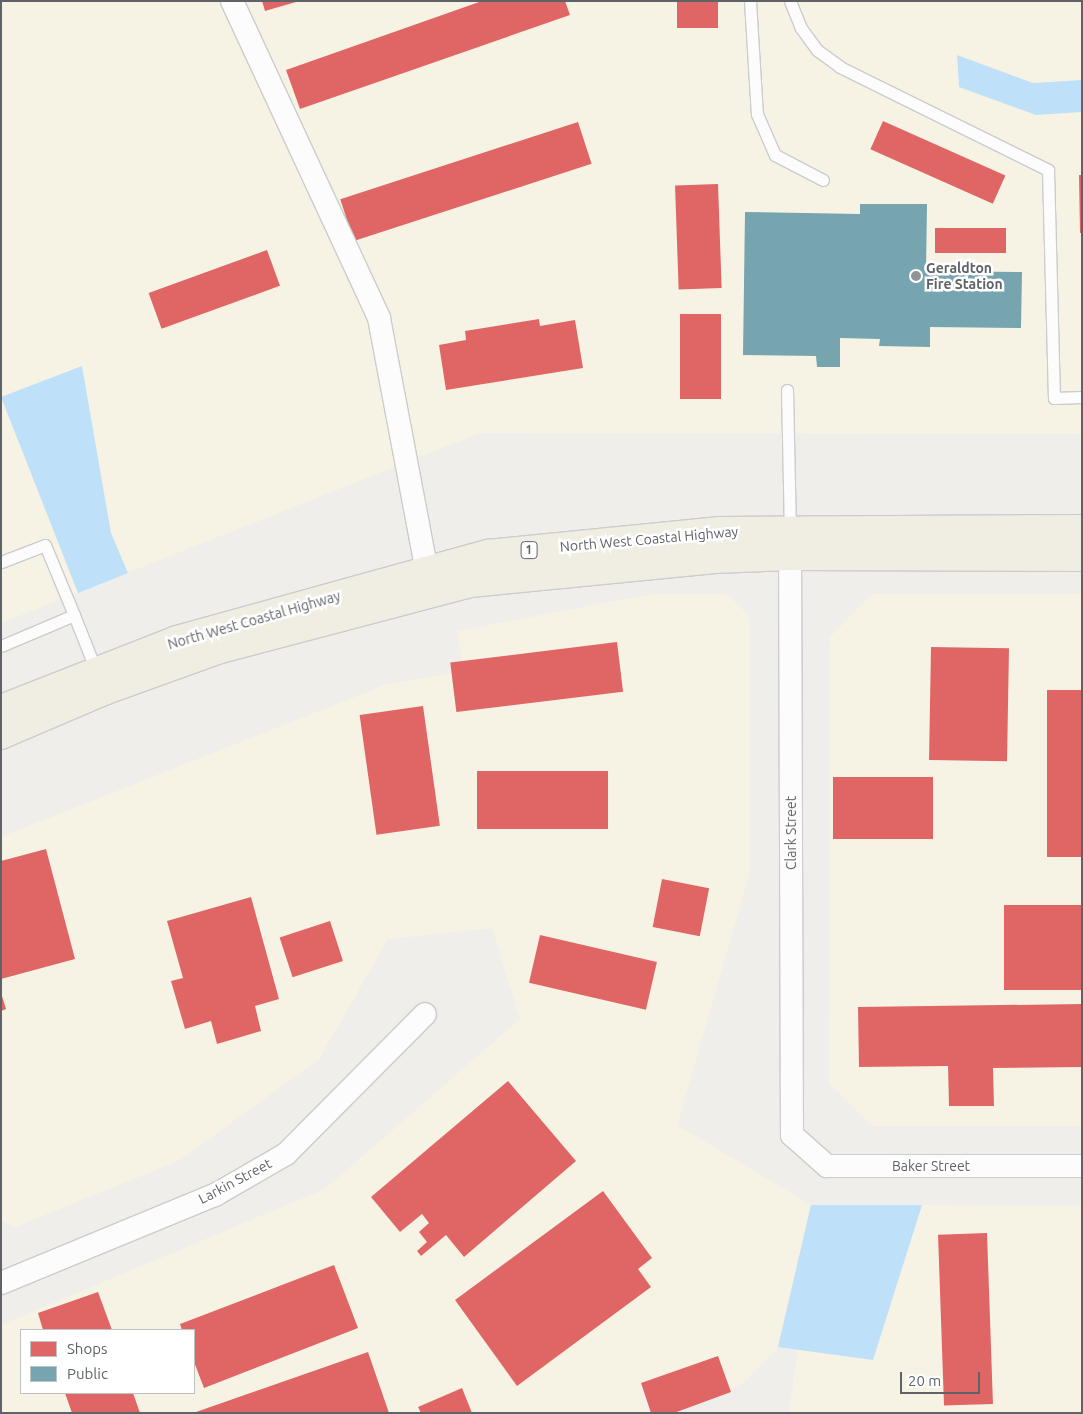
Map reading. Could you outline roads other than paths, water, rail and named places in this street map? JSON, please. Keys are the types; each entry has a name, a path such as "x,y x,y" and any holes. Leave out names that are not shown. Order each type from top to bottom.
{"highway":[{"name":"North West Coastal Highway","path":"1,710 101,681 470,583 715,559 790,544 1082,529"},
{"name":"North West Coastal Highway","path":"1,735 177,640 488,554 718,531 790,544 1082,557"}],"street":[{"path":"232,1 379,318 427,570"},
{"name":"Clark Street","path":"790,544 792,1135"},
{"name":"Larkin Street","path":"1,1284 215,1195 286,1154 425,1014"},
{"name":"Baker Street","path":"792,1135 828,1166 1082,1166"}],"lane":[{"path":"750,1 757,114 776,155 823,180"},
{"path":"790,1 802,28 817,50 840,67 1048,170 1054,398 1082,397"},
{"path":"787,390 790,544"},
{"path":"1,562 45,545 101,681"},
{"path":"1,646 74,615"}],"water":[{"path":"957,55 1033,83 1082,80 1082,112 1036,115 959,87"},
{"path":"82,366 111,533 128,573 78,593 1,397"},
{"path":"811,1205 922,1205 873,1360 778,1347"}],"place":[{"name":"Geraldton Fire Station","path":"916,276"}]}
